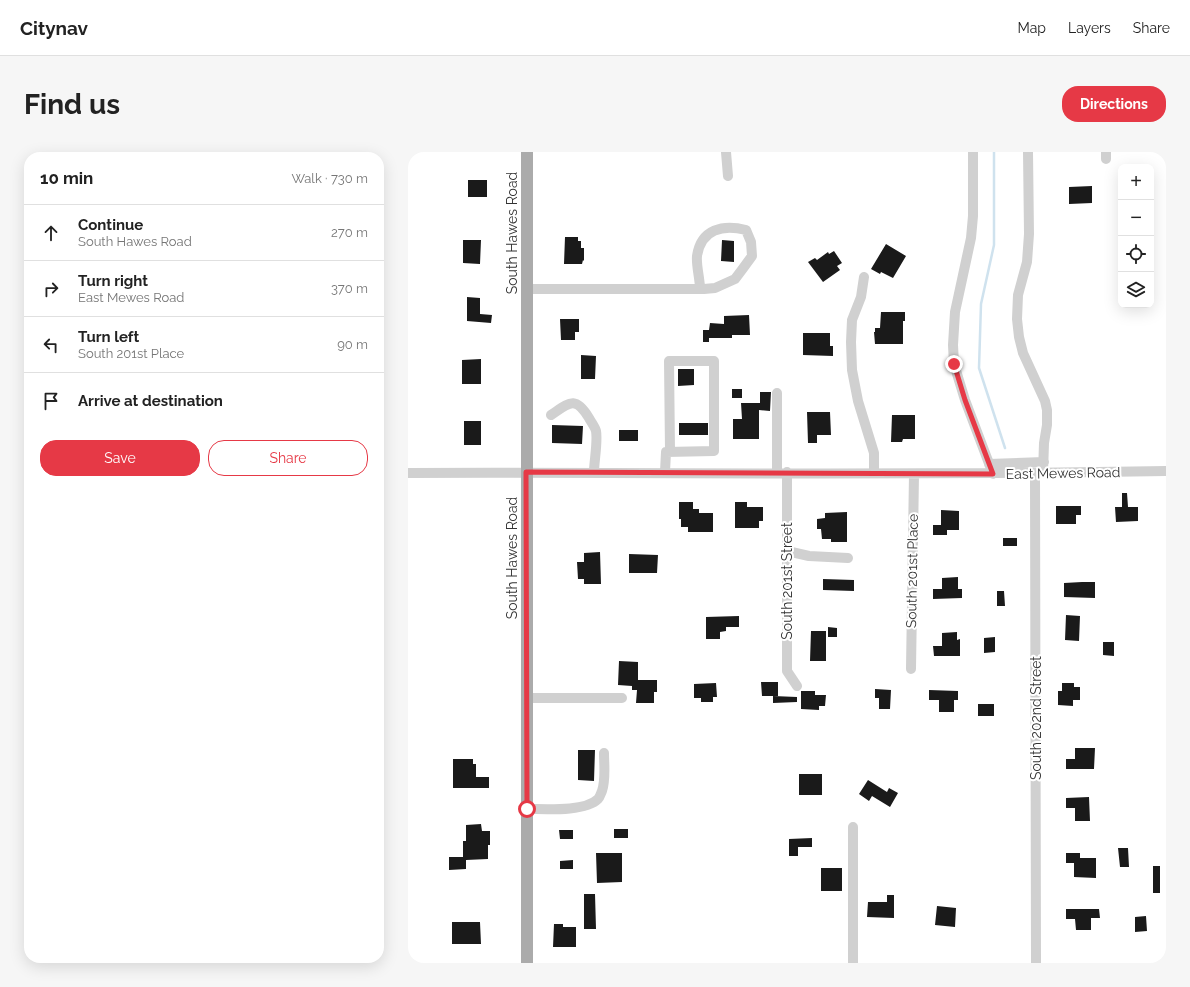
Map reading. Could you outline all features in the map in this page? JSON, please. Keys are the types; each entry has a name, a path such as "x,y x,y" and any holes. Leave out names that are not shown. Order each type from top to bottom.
{"main road":[{"name":"South Hawes Road","path":"527,152 527,963"}],"street":[{"path":"726,152 728,176"},
{"path":"973,152 972,224 970,245 955,312 954,364 965,400 993,474"},
{"name":"South 202nd Street","path":"1028,152 1029,234 1026,262 1018,295 1017,319 1023,353 1045,401 1047,410 1044,462 1039,474 1036,963"},
{"path":"527,289 700,290 715,288 735,280 752,256 751,242 746,230 736,227 719,228 706,235 699,246 696,257 700,279 700,290"},
{"path":"864,277 861,297 852,320 850,342 852,370 858,401 874,453 874,473"},
{"path":"665,472 666,452 714,450 714,361 670,361 670,451"},
{"name":"South 201st Street","path":"777,393 787,550 787,671 797,686"},
{"path":"551,415 568,404 574,403 579,405 585,412 596,430 594,472"},
{"path":"990,464 1044,462"},
{"name":"East Mewes Road","path":"408,473 782,472 1039,474 1166,471"},
{"name":"South 201st Place","path":"911,669 914,474"},
{"path":"787,550 809,556 848,558"},
{"path":"527,698 622,698"},
{"path":"527,809 554,809 581,806 598,799 603,789 604,753"},
{"path":"853,827 853,963"}],"building":[{"path":"468,180 487,180 487,197 468,197"},
{"path":"1092,186 1092,203 1069,204 1069,187"},
{"path":"565,237 578,237 578,241 581,241 581,248 584,248 584,261 583,260 582,264 564,264"},
{"path":"463,240 481,240 480,264 463,263"},
{"path":"722,240 734,241 734,262 721,261"},
{"path":"886,244 906,256 893,278 881,272 880,274 871,269"},
{"path":"834,251 842,263 837,266 840,270 823,282 808,262 815,258 817,260 828,252 829,254"},
{"path":"467,297 480,298 480,314 492,315 491,323 467,321"},
{"path":"881,312 905,312 905,321 903,321 903,344 875,344 874,332 875,328 880,328"},
{"path":"749,315 750,335 732,335 732,338 709,338 709,342 703,342 703,330 709,330 710,323 724,324 724,316"},
{"path":"560,319 579,319 579,332 575,332 575,340 561,340"},
{"path":"803,333 830,333 830,346 833,346 833,356 803,355"},
{"path":"581,355 596,356 595,379 581,379"},
{"path":"481,359 481,384 462,384 462,360"},
{"path":"678,369 694,369 694,385 678,386"},
{"path":"732,389 742,389 742,398 732,398"},
{"path":"760,392 771,392 770,411 759,410 759,439 733,439 733,419 742,419 741,403 760,403"},
{"path":"807,412 830,412 831,435 817,435 817,443 808,443"},
{"path":"892,415 915,415 915,439 903,439 902,442 891,442"},
{"path":"464,421 481,421 481,445 464,445"},
{"path":"679,423 708,423 708,435 679,435"},
{"path":"552,425 583,426 582,444 552,443"},
{"path":"619,430 638,430 638,441 619,441"},
{"path":"1122,493 1127,493 1128,507 1138,507 1138,521 1116,522 1115,507 1122,507"},
{"path":"679,502 693,502 693,509 699,509 699,513 713,513 713,532 688,532 688,527 681,527 681,519 679,519"},
{"path":"735,502 747,502 747,507 763,507 763,521 759,521 759,528 735,528"},
{"path":"1056,506 1081,506 1081,515 1076,515 1076,524 1056,524"},
{"path":"941,510 959,511 959,530 947,530 947,535 933,535 933,525 941,525"},
{"path":"847,512 847,542 831,542 831,539 822,539 821,529 817,529 817,519 825,518 825,513"},
{"path":"1003,538 1017,538 1017,546 1003,546"},
{"path":"600,552 601,584 584,584 584,579 578,579 577,562 584,562 584,553"},
{"path":"629,554 658,555 657,573 629,573"},
{"path":"958,577 958,589 962,589 962,598 933,599 933,589 942,589 942,578"},
{"path":"823,579 854,580 854,591 823,590"},
{"path":"1095,582 1095,598 1064,597 1064,583"},
{"path":"997,591 1004,591 1005,606 997,606"},
{"path":"1066,615 1080,616 1079,641 1065,640"},
{"path":"739,616 739,627 726,627 726,631 720,632 720,639 706,639 706,617"},
{"path":"828,627 837,628 837,637 828,637"},
{"path":"811,631 826,631 826,661 810,661"},
{"path":"957,632 957,640 960,639 960,656 934,656 933,646 942,646 942,633"},
{"path":"995,637 995,652 984,653 984,638"},
{"path":"1103,642 1114,642 1114,656 1103,655"},
{"path":"619,661 638,662 638,680 657,680 657,692 654,692 654,703 636,703 637,690 632,690 632,686 618,685"},
{"path":"761,682 778,682 778,696 762,696"},
{"path":"716,683 717,697 713,697 713,702 701,702 701,698 694,698 694,684"},
{"path":"1062,683 1074,683 1074,687 1080,687 1080,700 1073,700 1073,706 1058,705 1058,691 1062,691"},
{"path":"875,689 891,690 890,709 879,709 879,698 875,698"},
{"path":"929,690 958,691 958,700 954,700 954,712 939,712 939,700 929,700"},
{"path":"801,691 815,691 815,695 826,695 825,706 819,706 819,710 801,709"},
{"path":"773,696 797,697 797,702 773,703"},
{"path":"978,704 994,704 994,716 978,716"},
{"path":"1075,748 1095,748 1094,769 1066,769 1066,759 1075,759"},
{"path":"578,750 595,750 594,781 578,780"},
{"path":"453,759 473,759 473,764 476,764 476,777 489,777 489,788 453,788"},
{"path":"799,774 822,774 822,795 799,795"},
{"path":"868,780 887,792 889,788 898,793 890,807 872,796 869,801 859,794"},
{"path":"1089,797 1090,821 1075,821 1075,808 1066,808 1066,798"},
{"path":"481,824 482,831 490,831 488,859 466,860 466,869 449,870 449,857 463,857 463,841 466,841 466,825"},
{"path":"614,829 628,829 628,838 614,838"},
{"path":"559,830 573,830 573,839 560,839"},
{"path":"812,838 812,847 798,847 798,856 789,856 789,839"},
{"path":"1118,848 1128,848 1129,867 1120,867"},
{"path":"596,853 622,853 622,882 597,883"},
{"path":"1066,853 1080,853 1080,858 1096,858 1096,878 1074,877 1074,863 1066,863"},
{"path":"573,860 573,869 560,869 560,861"},
{"path":"1153,866 1160,866 1160,893 1153,893"},
{"path":"821,868 842,868 842,891 821,891"},
{"path":"584,894 595,894 596,929 584,929"},
{"path":"887,895 894,895 894,918 867,917 868,902 887,902"},
{"path":"937,906 956,908 955,927 935,925"},
{"path":"1066,909 1099,909 1100,918 1091,918 1091,930 1076,930 1075,919 1066,919"},
{"path":"1146,916 1147,931 1135,932 1135,917"},
{"path":"452,922 480,922 481,944 452,944"},
{"path":"554,924 563,924 563,927 576,927 576,947 553,947"}],"waterway":[{"path":"994,152 994,245 981,304 979,368 1005,448"}],"route":[{"path":"527,809 526,472 993,474 965,400 954,364"}]}
